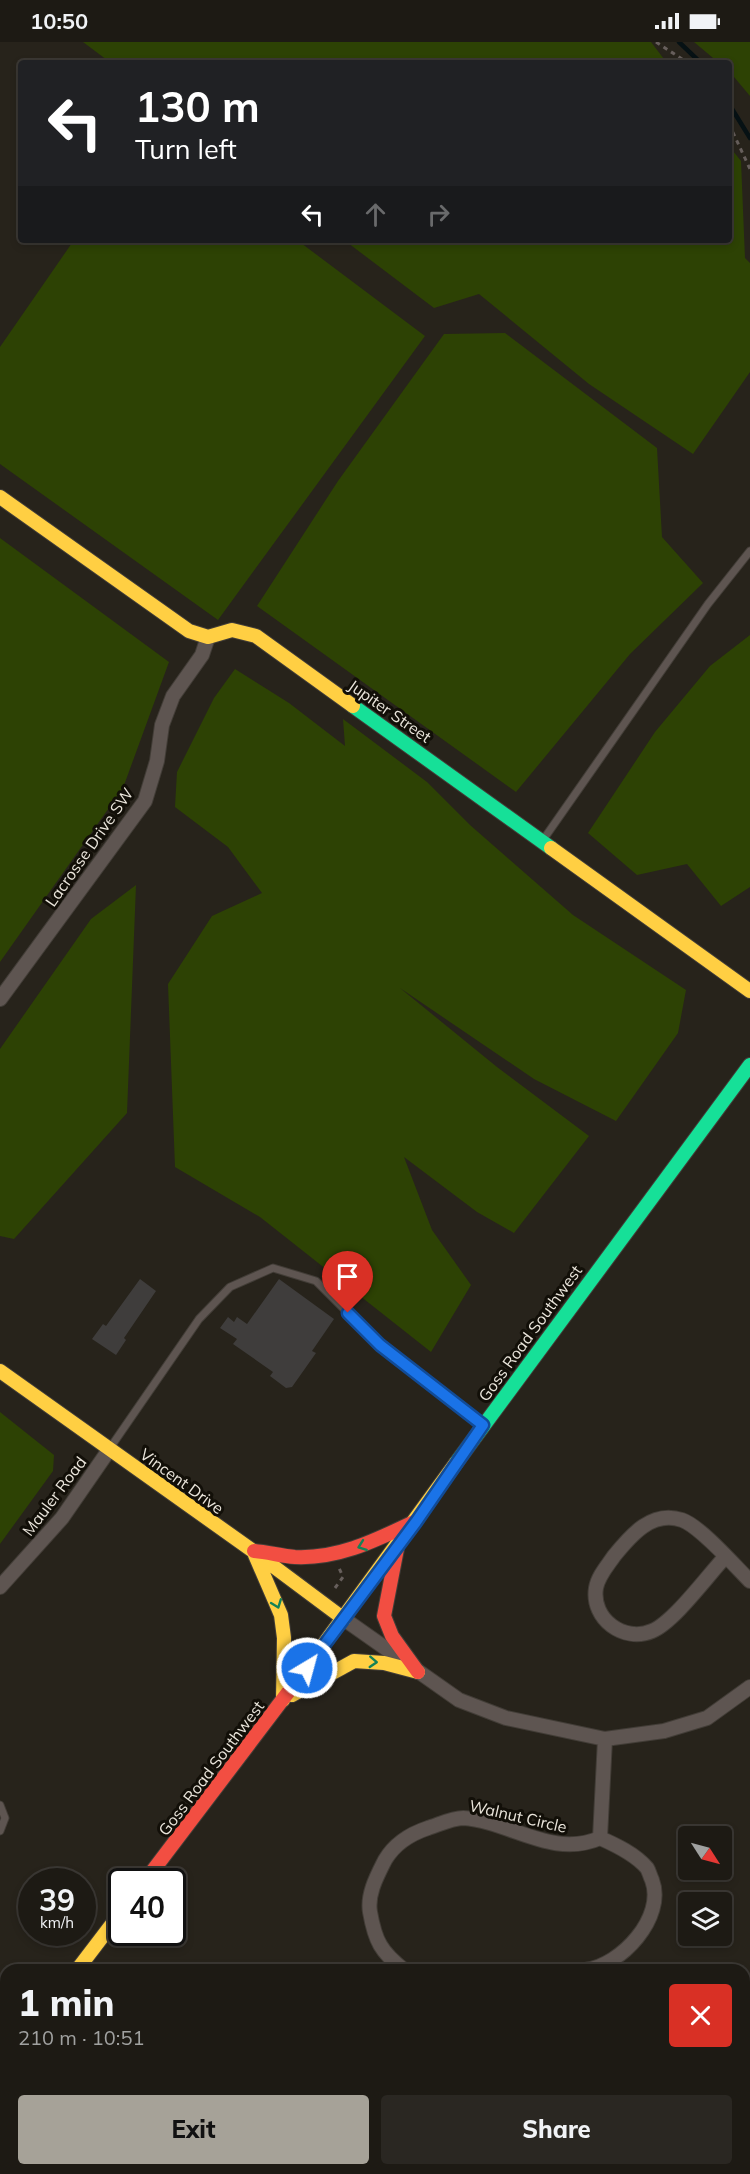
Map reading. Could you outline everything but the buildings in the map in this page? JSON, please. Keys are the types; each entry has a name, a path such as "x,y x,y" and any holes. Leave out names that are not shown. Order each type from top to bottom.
{"street":[{"path":"0,496 189,631 208,637"},
{"name":"Jupiter Street","path":"208,637 225,629 243,630 256,636 543,840 750,991"},
{"name":"Lacrosse Drive SW","path":"0,999 145,801 157,761 162,725 173,696 202,655 208,637"},
{"name":"Goss Road Southwest","path":"155,1868 416,1522 483,1425 750,1065"},
{"name":"Vincent Drive","path":"0,1371 253,1551 344,1619"},
{"name":"Mauler Road","path":"0,1587 62,1518 109,1450"},
{"path":"726,1556 677,1611 654,1631 636,1635 628,1634 620,1632 603,1620 597,1603 596,1587 605,1569 636,1530 658,1518 682,1520 726,1556 750,1581"},
{"path":"253,1551 294,1557 334,1555 366,1546 416,1522"},
{"path":"398,1546 384,1616 392,1636 418,1671"},
{"path":"253,1551 281,1615 284,1638 283,1700"},
{"path":"344,1619 459,1700 481,1709 543,1727 604,1739 664,1731 707,1718 748,1692"},
{"path":"283,1700 354,1661 384,1663 418,1671"},
{"path":"600,1964 619,1956 638,1936 653,1914 655,1888 648,1868 618,1846 600,1838 604,1739"},
{"name":"Walnut Circle","path":"396,1964 385,1955 376,1935 370,1910 373,1883 387,1856 407,1835 460,1818 497,1825 543,1842 585,1845 600,1838"},
{"path":"82,1964 108,1929"}],"lane":[{"path":"543,840 708,604 750,551"},
{"path":"109,1450 199,1319 230,1287 273,1268 316,1281 380,1345 483,1425"},
{"path":"0,1805 5,1818 0,1830"}],"path":[{"path":"656,42 683,60"},
{"path":"732,130 750,169"},
{"path":"335,1588 343,1577 337,1564"}],"green space":[{"path":"83,42 651,42 665,60 107,60"},
{"path":"694,42 750,42 750,96 732,75 732,60 715,60"},
{"path":"732,150 741,161 745,258 750,263 750,372 693,454 589,384 479,294 434,308 348,243 732,243"},
{"path":"72,243 301,243 425,336 218,620 0,464 0,347"},
{"path":"505,333 657,448 662,537 703,583 630,654 516,792 257,606 338,481 444,334"},
{"path":"0,538 169,662 123,788 0,962"},
{"path":"750,635 750,887 721,906 687,864 637,875 588,833 655,732 710,666"},
{"path":"235,669 289,703 345,746 343,719 427,782 470,825 573,915 686,990 678,1033 616,1121 534,1079 400,988 497,1067 589,1136 514,1233 477,1212 404,1157 432,1230 471,1285 431,1352 260,1217 175,1167 168,984 212,916 262,893 228,847 175,807 177,772 214,698"},
{"path":"136,885 127,1113 14,1239 0,1236 0,1049 91,919"},
{"path":"0,1412 54,1455 53,1471 0,1544"}],"waterway":[{"path":"679,42 698,60"},
{"path":"732,109 750,138"}],"traffic: fast":[{"path":"353,706 551,848"},
{"path":"456,1463 750,1065"}],"traffic: slow":[{"path":"0,497 189,631 208,637 232,630 256,636 353,706"},
{"path":"551,848 750,991"},
{"path":"0,1371 253,1551 344,1619"},
{"path":"302,1674 456,1463"},
{"path":"255,1555 281,1615 284,1638 283,1700"},
{"path":"292,1695 354,1661 384,1663 418,1672"},
{"path":"82,1964 108,1929"}],"traffic: jam":[{"path":"254,1551 295,1557 327,1555 357,1547 414,1522"},
{"path":"397,1549 384,1616 392,1636 418,1672"},
{"path":"155,1868 302,1674"}],"route":[{"path":"307,1668 416,1522 483,1425 380,1345 348,1313"}]}
